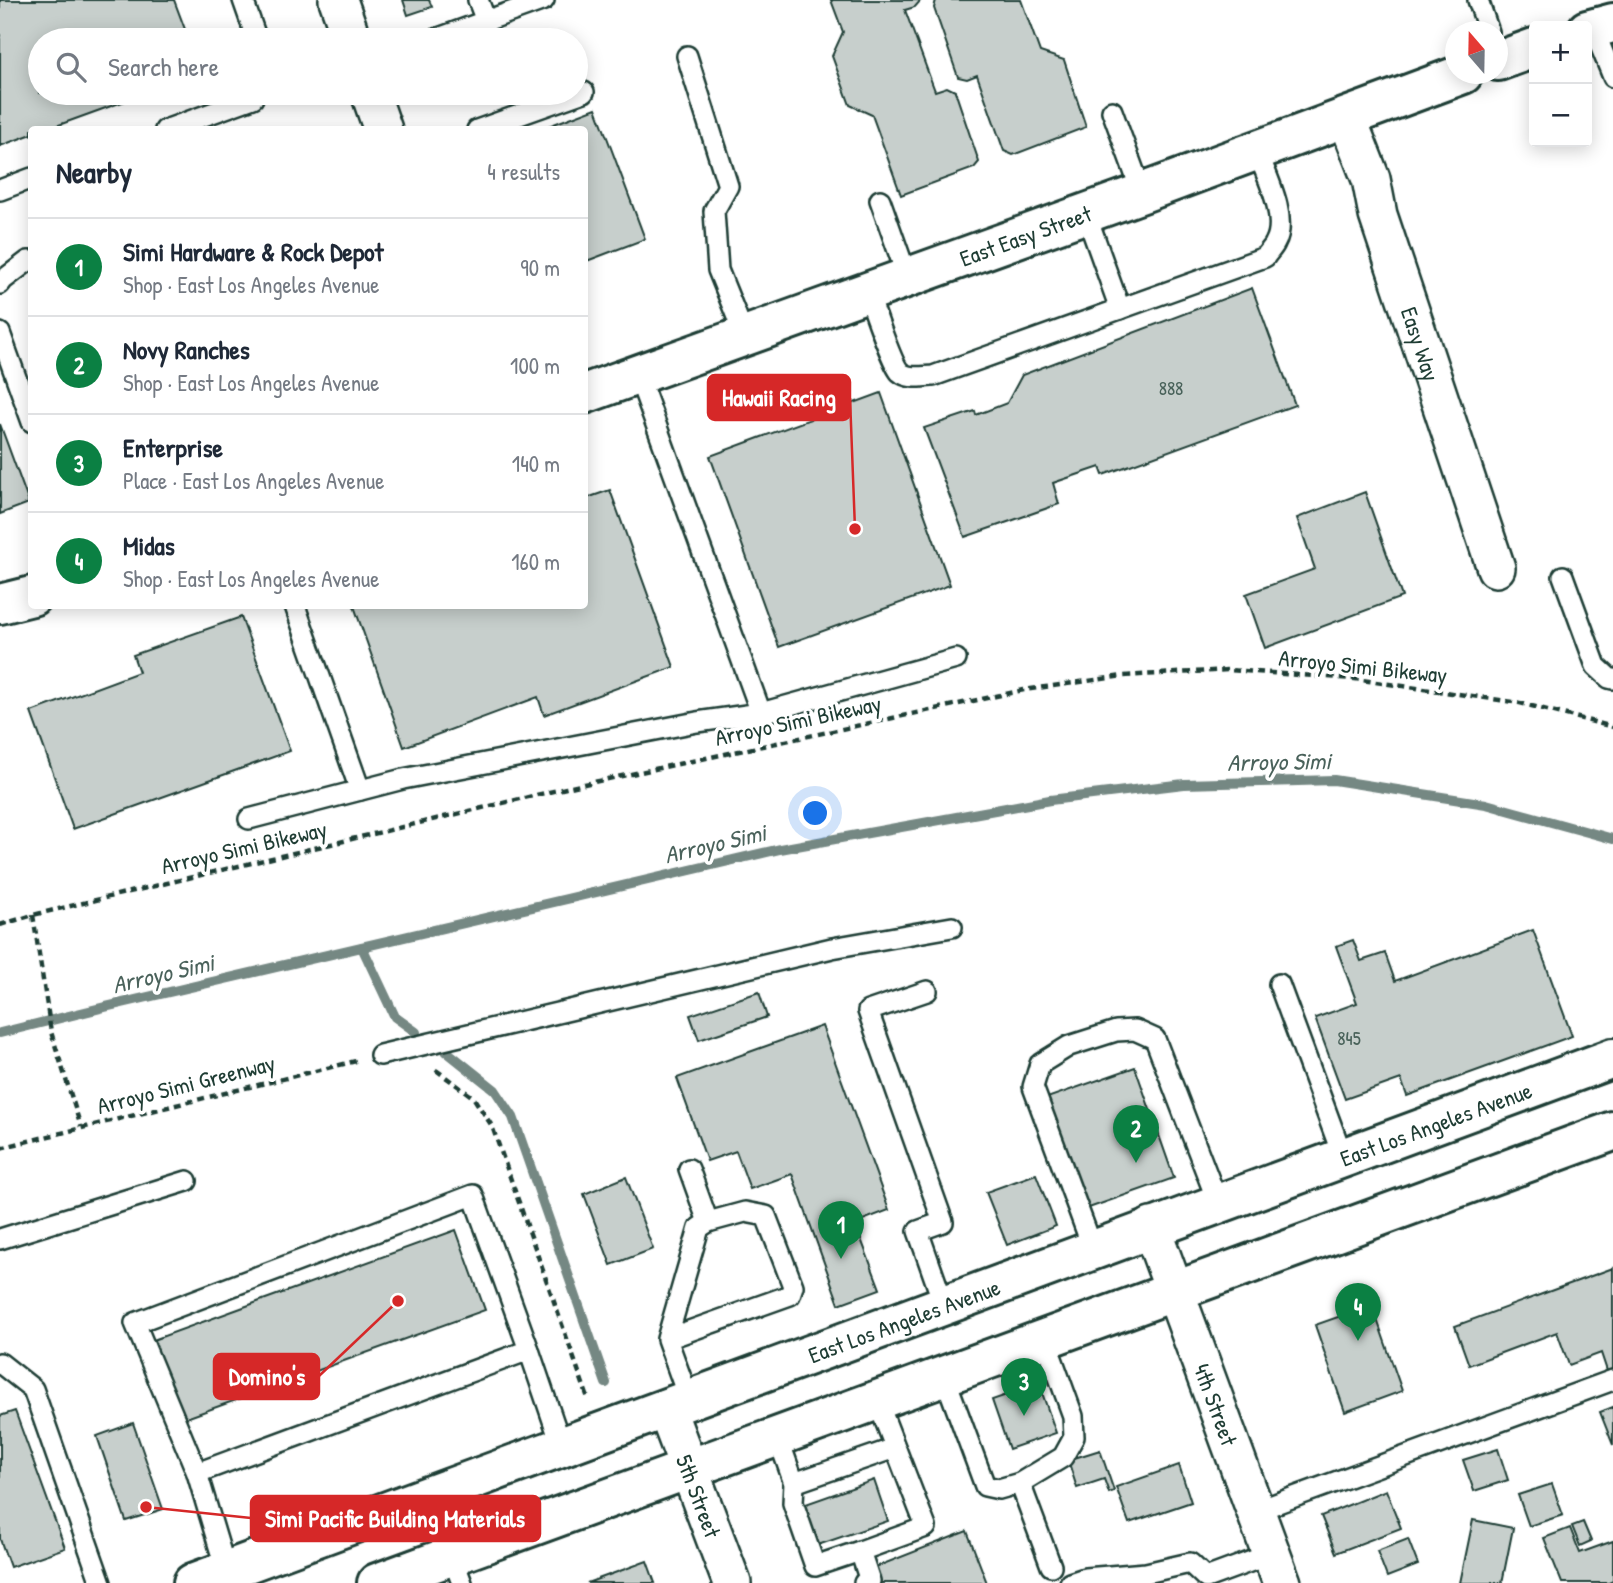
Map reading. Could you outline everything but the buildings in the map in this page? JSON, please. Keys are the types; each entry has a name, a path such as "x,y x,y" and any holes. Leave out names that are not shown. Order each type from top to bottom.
{"main road":[{"name":"East Easy Street","path":"588,393 908,279 1445,81"},
{"path":"0,604 28,597"},
{"name":"East Los Angeles Avenue","path":"210,1577 1613,1058"},
{"path":"377,1583 457,1569 690,1469 1613,1131"}],"street":[{"path":"338,0 348,28"},
{"path":"374,105 382,126"},
{"name":"Easy Way","path":"1347,118 1371,178 1378,215 1496,568"},
{"name":"4th Street","path":"1151,1227 1277,1568"},
{"name":"5th Street","path":"678,1404 690,1469 732,1583"}],"lane":[{"path":"243,0 253,28"},
{"path":"478,0 486,21"},
{"path":"466,28 544,0"},
{"path":"1478,0 1488,21"},
{"path":"1598,27 1613,77"},
{"path":"687,56 728,186 714,211 718,271 745,337"},
{"path":"176,126 234,105"},
{"path":"488,126 547,105"},
{"path":"1112,111 1142,193"},
{"path":"868,293 901,372 913,377 933,376 1265,257 1276,242 1280,224 1277,204 1257,151"},
{"path":"0,190 28,180"},
{"path":"880,201 908,279"},
{"path":"1086,214 1120,309"},
{"path":"0,284 28,261"},
{"path":"0,333 28,411"},
{"path":"638,375 761,713"},
{"path":"1563,576 1596,666 1613,679"},
{"path":"296,609 360,790"},
{"path":"249,819 403,779 697,722 761,713 956,659"},
{"path":"380,1055 832,948 952,927"},
{"path":"1279,984 1343,1157"},
{"path":"926,990 869,1011 943,1222 918,1231 944,1305"},
{"path":"1093,1250 1033,1087 1040,1064 1069,1046 1115,1031 1135,1030 1155,1039 1218,1203"},
{"path":"689,1169 708,1222"},
{"path":"0,1239 187,1181"},
{"path":"210,1577 197,1473 135,1323 473,1195 562,1447"},
{"path":"667,1339 790,1295 793,1286 766,1216 745,1212 708,1222 699,1228 667,1339 678,1404"},
{"path":"944,1375 985,1486 999,1489 1020,1483 1063,1457 1074,1437 1073,1416 1045,1339"},
{"path":"197,1473 529,1350"},
{"path":"0,1363 33,1389 101,1583"},
{"path":"1256,1511 1613,1381"},
{"path":"778,1436 794,1483 793,1503 815,1566 926,1527 877,1400"},
{"path":"794,1483 895,1448"},
{"path":"1020,1483 1051,1566"},
{"path":"860,1551 870,1581 864,1583"},
{"path":"1070,1583 1085,1578 1146,1573 1190,1563 1206,1578 1277,1568"}],"path":[{"name":"Arroyo Simi Bikeway","path":"0,925 566,788 1024,690 1123,676 1229,670 1355,679 1520,703 1613,727"},
{"path":"33,915 51,1032 81,1127"},
{"path":"380,1055 438,1070 473,1097 492,1126 590,1403"},
{"name":"Arroyo Simi Greenway","path":"0,1147 380,1055"}],"waterway":[{"name":"Arroyo Simi","path":"0,1033 780,849 1050,800 1184,784 1334,780 1486,804 1613,839"},
{"path":"362,947 395,1017 416,1032"},
{"path":"446,1051 495,1090 513,1117 606,1383"}],"place":[{"name":"Hawaii Racing","path":"855,529"},
{"name":"Novy Ranches","path":"1136,1163"},
{"name":"Simi Hardware & Rock Depot","path":"841,1259"},
{"name":"Domino's","path":"398,1301"},
{"name":"Midas","path":"1358,1341"},
{"name":"Enterprise","path":"1024,1416"},
{"name":"Simi Pacific Building Materials","path":"146,1507"}]}
